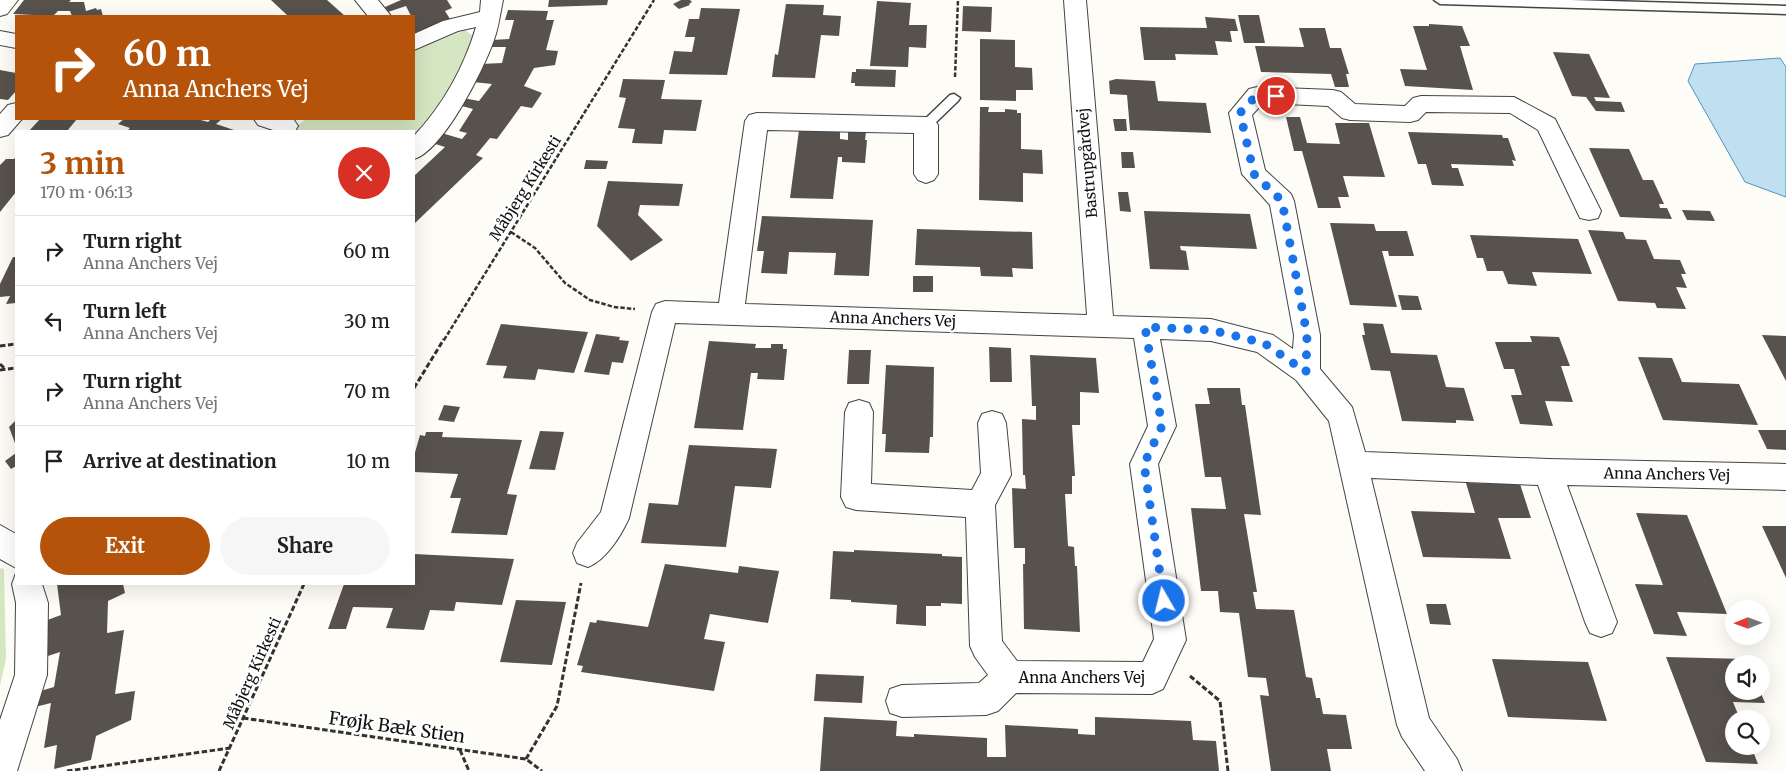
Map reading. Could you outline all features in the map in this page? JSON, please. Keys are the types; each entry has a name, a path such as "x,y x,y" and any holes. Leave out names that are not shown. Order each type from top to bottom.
{"street":[{"path":"0,9 8,0"},
{"path":"366,0 379,15"},
{"name":"Bastrupgårdvej","path":"1076,0 1101,326"},
{"path":"415,43 492,8"},
{"path":"415,149 450,105 478,55 492,8"},
{"path":"0,38 15,41"},
{"path":"1306,372 1307,335 1282,201 1254,174 1240,113 1257,95 1333,98 1350,112 1410,114 1420,104 1514,104 1546,126 1589,211"},
{"path":"0,128 15,112"},
{"path":"731,313 757,121 926,125 926,174"},
{"path":"588,553 614,518 665,312"},
{"name":"Anna Anchers Vej","path":"665,312 1211,330 1264,343 1306,372 1342,416 1414,725 1445,771"},
{"name":"Anna Anchers Vej","path":"902,701 986,699 1009,677 1152,678 1170,640 1144,464 1162,426 1145,327"},
{"path":"860,412 856,497 980,504 996,475 992,423"},
{"name":"Anna Anchers Vej","path":"1353,464 1548,472 1786,477"},
{"path":"1548,472 1601,622"},
{"name":"Anna Anchers Vej","path":"980,504 986,646 1009,677"},
{"path":"0,539 15,553"},
{"path":"0,771 31,675 32,603 27,585"}],"lane":[{"path":"1440,0 1786,10"},
{"path":"926,125 954,98"}],"path":[{"name":"Måbjerg Kirkesti","path":"415,386 654,0"},
{"path":"954,98 958,0"},
{"path":"511,232 535,248 565,283 590,300 614,307 665,312"},
{"path":"0,346 15,344"},
{"path":"0,364 4,368"},
{"path":"0,370 15,368"},
{"path":"526,759 557,706 588,553"},
{"name":"Måbjerg Kirkesti","path":"219,771 304,585"},
{"path":"1164,653 1220,701 1228,771"},
{"name":"Frøjk Bæk Stien","path":"243,718 526,759 542,771"},
{"path":"67,771 230,748"},
{"path":"460,750 469,771"}],"green space":[{"path":"465,30 477,39 430,124 415,139 415,130 291,130 305,120 415,120 415,51"},
{"path":"0,568 4,569 6,659 0,686"}],"water":[{"path":"1780,58 1786,67 1786,197 1745,182 1688,81 1695,64"}],"building":[{"path":"24,0 71,0 69,2 84,2 86,11 96,8 97,10 101,9 103,15 72,15 70,11 58,11 54,15 13,14"},
{"path":"271,0 327,0 344,15 287,15"},
{"path":"401,0 447,0 452,8 445,11 450,19 415,33 415,15 410,15 406,6 388,12 385,7"},
{"path":"549,0 608,0 607,5 548,7"},
{"path":"681,0 690,0 692,2 690,5 679,9 673,4"},
{"path":"877,1 911,3 909,25 927,25 926,48 909,47 908,67 870,66"},
{"path":"786,4 824,5 823,15 841,16 839,36 821,35 815,78 772,77 775,54 778,55"},
{"path":"963,6 992,7 991,32 962,31"},
{"path":"701,8 740,9 727,75 669,74 674,51 692,52 695,37 685,37 689,19 699,19"},
{"path":"508,10 548,11 546,20 554,20 546,50 558,51 555,65 534,68 524,86 542,93 532,108 521,106 497,139 490,138 476,155 483,158 415,223 415,175 445,147 429,142 438,132 462,139 467,133 459,131 473,109 458,105 463,98 479,101 492,84 473,82 481,64 502,63 506,47 490,47 492,40 509,39 514,20 505,20"},
{"path":"1238,15 1259,15 1265,43 1244,43"},
{"path":"1205,17 1235,19 1238,31 1230,31 1232,42 1215,41 1218,55 1175,54 1176,60 1144,60 1140,27 1207,28"},
{"path":"1429,24 1462,26 1470,46 1460,46 1473,90 1405,86 1400,69 1427,70 1413,26 1429,26"},
{"path":"1299,28 1325,28 1330,48 1341,48 1349,74 1346,74 1349,87 1335,87 1331,74 1261,72 1255,46 1304,47"},
{"path":"980,39 1015,40 1015,67 1032,68 1033,90 1016,90 1016,101 980,100"},
{"path":"1553,52 1589,54 1610,98 1594,97 1596,101 1621,102 1625,112 1596,111 1586,97 1572,96"},
{"path":"856,69 896,70 895,87 855,86 855,83 851,83 852,72 856,72"},
{"path":"0,70 15,73 15,92 8,100 0,99"},
{"path":"623,79 665,80 661,99 702,100 696,131 664,130 662,144 632,143 635,129 618,128 626,98 619,97"},
{"path":"1116,79 1155,81 1158,101 1206,103 1211,133 1130,130 1127,95 1110,94 1109,81"},
{"path":"980,107 989,107 988,112 1005,112 1005,109 1017,110 1017,113 1021,113 1021,149 1042,150 1043,174 1023,173 1023,202 979,200"},
{"path":"1286,117 1300,117 1307,143 1340,144 1335,123 1369,123 1385,177 1343,176 1349,197 1338,197 1341,208 1318,208 1302,151 1294,151"},
{"path":"1113,119 1126,119 1127,131 1115,131"},
{"path":"39,120 76,120 68,130 30,130"},
{"path":"123,120 201,120 208,122 210,120 221,120 216,124 234,130 128,130 130,128 118,124"},
{"path":"799,130 840,132 840,139 848,140 848,132 866,132 865,163 842,162 842,157 838,157 833,199 790,198"},
{"path":"1408,132 1502,135 1503,138 1508,138 1516,161 1512,160 1514,166 1451,164 1452,168 1458,168 1464,186 1432,185 1426,164 1418,164"},
{"path":"1589,148 1629,149 1643,180 1653,180 1664,204 1659,204 1660,208 1667,208 1672,219 1620,217"},
{"path":"1121,152 1133,152 1135,168 1122,168"},
{"path":"6,159 14,159 15,193 0,212 0,165"},
{"path":"586,160 608,161 606,169 584,169"},
{"path":"608,181 683,184 679,206 640,205 638,215 663,240 631,261 597,226"},
{"path":"1118,192 1128,192 1131,212 1120,211"},
{"path":"1682,210 1710,211 1715,221 1687,220"},
{"path":"1144,211 1250,214 1257,249 1180,246 1181,250 1186,251 1189,270 1150,269"},
{"path":"762,216 873,220 869,276 834,275 836,253 789,252 787,274 761,273 764,251 757,251"},
{"path":"1330,223 1374,224 1376,231 1407,231 1414,256 1389,256 1388,251 1382,251 1397,307 1350,305"},
{"path":"917,229 1032,232 1033,269 1012,268 1013,277 981,276 980,267 915,265"},
{"path":"1588,230 1623,232 1626,239 1646,240 1654,259 1680,260 1686,274 1681,274 1687,288 1676,287 1686,309 1657,308 1655,303 1618,301"},
{"path":"1470,235 1578,239 1592,274 1532,272 1537,286 1508,284 1503,271 1487,271 1483,258 1477,258"},
{"path":"13,257 15,257 15,303 6,304 10,296 0,297 0,284"},
{"path":"913,276 933,276 933,292 913,292"},
{"path":"1398,295 1418,296 1422,310 1402,310"},
{"path":"1363,323 1383,324 1391,353 1437,355 1446,387 1464,388 1474,421 1456,420 1456,423 1402,421 1390,371 1371,370 1362,335 1365,335"},
{"path":"501,324 588,332 574,373 538,369 535,380 503,378 507,366 486,365"},
{"path":"596,334 620,337 619,340 629,341 623,363 612,362 609,375 584,372"},
{"path":"1762,335 1786,336 1786,381"},
{"path":"1530,336 1559,337 1570,366 1561,366 1573,402 1545,401 1553,426 1520,424 1511,395 1522,395 1514,369 1504,369 1495,342 1532,342"},
{"path":"709,341 756,344 755,348 771,348 771,344 783,344 783,349 787,349 784,380 757,379 758,373 751,373 743,430 694,428"},
{"path":"989,347 1011,348 1012,382 990,382"},
{"path":"849,350 871,350 869,384 847,384"},
{"path":"1030,355 1096,358 1099,393 1080,392 1080,425 1072,425 1075,476 1072,476 1072,494 1065,494 1068,546 1074,547 1075,566 1077,566 1080,632 1024,629 1023,564 1025,564 1025,548 1014,548 1012,488 1026,489 1025,475 1023,475 1022,419 1036,420 1036,406 1032,406"},
{"path":"1638,357 1672,358 1682,382 1739,384 1758,425 1663,420"},
{"path":"886,365 934,367 933,437 930,437 929,453 885,452 886,434 882,434"},
{"path":"1207,388 1240,388 1242,405 1245,405 1261,515 1244,514 1257,592 1253,592 1256,609 1294,610 1306,677 1312,678 1316,698 1320,698 1323,714 1346,715 1352,749 1327,749 1331,771 1271,771 1260,695 1269,696 1266,678 1248,677 1239,613 1220,612 1218,591 1201,591 1191,508 1226,509 1221,477 1205,477 1195,404 1210,404"},
{"path":"444,405 460,407 454,422 438,420"},
{"path":"15,421 15,443 9,427"},
{"path":"1758,430 1786,430 1786,450 1767,449"},
{"path":"540,431 564,432 555,470 529,469"},
{"path":"426,432 443,432 442,437 522,440 507,494 517,495 507,535 451,533 461,498 450,498 458,474 415,472 415,452 420,435 425,436"},
{"path":"689,445 777,449 771,488 735,486 726,547 641,543 649,503 678,505"},
{"path":"15,454 15,467 11,469 5,461"},
{"path":"1466,483 1520,484 1531,518 1498,518 1511,559 1423,557 1411,511 1475,513"},
{"path":"1636,513 1687,515 1725,609 1725,614 1677,612 1687,636 1654,634 1635,584 1663,585"},
{"path":"1762,526 1786,526 1786,578"},
{"path":"854,550 942,554 942,556 962,557 962,604 941,603 941,606 926,606 926,626 896,624 897,605 830,599 833,551 854,552"},
{"path":"415,554 514,559 502,605 456,602 454,611 430,610 424,630 386,628 393,608 353,607 346,629 328,629 344,585 415,585"},
{"path":"665,564 738,573 739,566 779,571 768,623 710,614 704,639 725,642 714,691 581,672 583,666 577,665 590,622 596,623 597,620 648,627"},
{"path":"57,585 123,585 125,593 108,601 107,633 124,630 115,694 135,691 131,720 96,736 91,760 54,769 57,745 44,748 51,703 35,707 37,692 54,687 60,652 33,661 34,625 61,615"},
{"path":"516,600 566,602 552,665 500,662"},
{"path":"1426,604 1446,604 1451,625 1430,624"},
{"path":"1666,657 1725,658 1725,700 1764,700 1765,703 1733,702 1736,710 1725,710 1725,755 1754,755 1758,764 1706,762"},
{"path":"1492,659 1588,662 1607,721 1508,717"},
{"path":"816,674 864,676 862,703 814,701"},
{"path":"824,717 897,721 896,736 914,737 914,734 987,738 987,757 1006,757 1005,725 1078,729 1078,734 1095,735 1095,717 1191,721 1193,740 1216,741 1219,771 820,771"}],"route":[{"path":"1164,601 1144,464 1162,426 1145,327 1211,330 1264,343 1306,372 1307,335 1282,201 1254,174 1240,113 1257,95 1276,96"}]}
